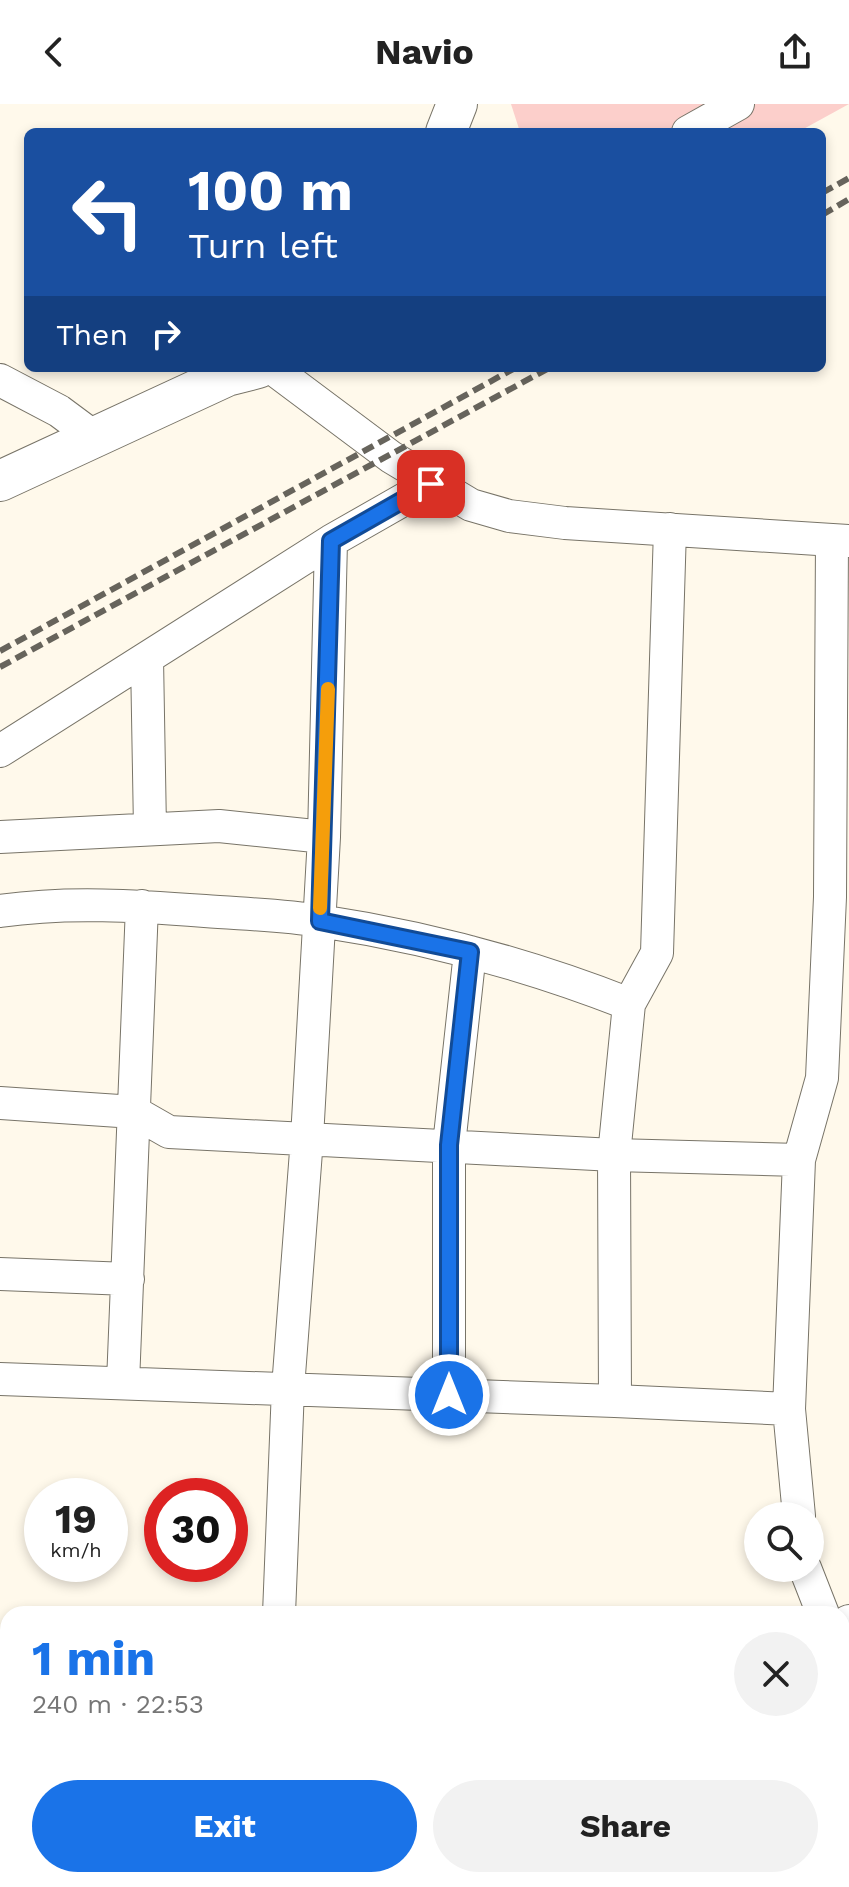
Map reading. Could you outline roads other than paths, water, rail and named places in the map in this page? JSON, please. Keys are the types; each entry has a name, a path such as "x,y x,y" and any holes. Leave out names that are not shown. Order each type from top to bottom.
{"main road":[{"path":"448,128 457,104"},
{"path":"0,481 227,376 242,372"}],"street":[{"path":"695,128 738,104"},
{"path":"277,372 338,420 431,484 471,505 509,516 841,540 839,898 822,1078 799,1160 789,1409 798,1502"},
{"path":"0,380 59,411 94,437"},
{"path":"0,751 331,541 431,484"},
{"path":"615,1401 614,1155 629,1004 657,953 670,529"},
{"path":"279,1606 288,1388 320,921 331,541"},
{"path":"147,658 150,829"},
{"path":"0,837 219,826 324,837"},
{"path":"0,911 31,907 142,906 320,921 470,952 554,975 629,1004"},
{"path":"123,1383 142,906"},
{"path":"449,1395 449,1145 470,952"},
{"path":"0,1103 134,1112 169,1132 614,1155 799,1160"},
{"path":"0,1274 128,1279"},
{"path":"0,1379 789,1409"},
{"path":"810,1582 820,1606"}],"railway":[{"path":"826,191 849,178"},
{"path":"826,213 849,199"},
{"path":"0,651 508,372"},
{"path":"0,667 542,372"}]}
